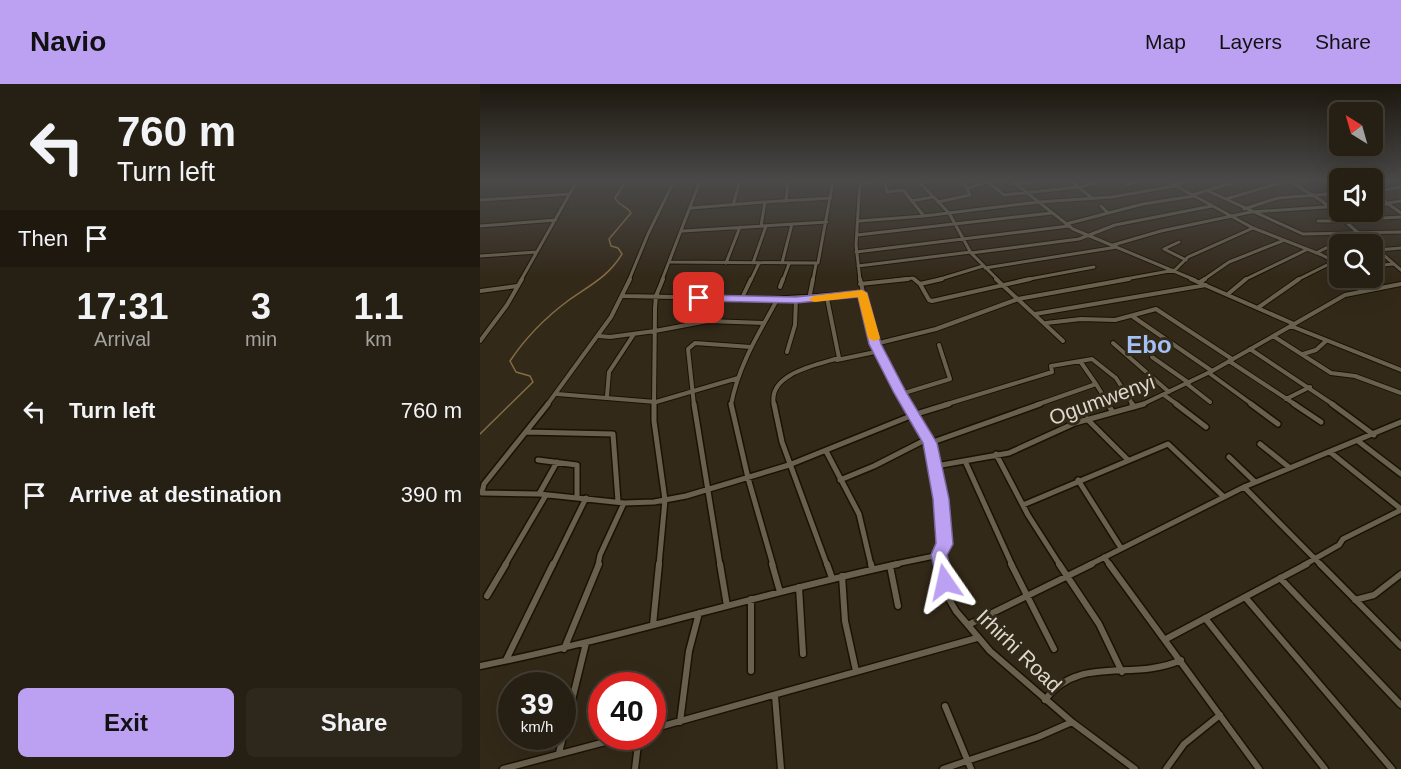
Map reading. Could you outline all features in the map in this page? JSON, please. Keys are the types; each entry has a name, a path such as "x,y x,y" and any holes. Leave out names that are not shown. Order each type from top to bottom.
{"street":[{"path":"480,340 488,332 518,286 560,213"},
{"path":"658,213 623,296 599,336 557,394 480,490 482,493 539,494 621,502 665,500 706,492 789,465 913,415 1052,372 1051,366 1092,359 1099,362 1117,380 1134,407"},
{"path":"652,625 665,500 654,421 656,296 689,213"},
{"path":"761,226 763,213"},
{"path":"809,299 829,213"},
{"name":"Irhirhi Road","path":"859,213 856,252 860,284 875,344 929,441 936,466 944,544 939,555 949,599 977,638 1072,722 1135,769"},
{"path":"921,213 924,216"},
{"path":"859,221 949,213 971,253 1063,341"},
{"path":"857,235 1052,213 1067,225 1089,235 1259,307 1326,341 1401,370"},
{"path":"856,252 1067,225 1108,213"},
{"path":"858,266 1073,240 1115,225 1176,213"},
{"path":"1225,213 1282,242 1329,259"},
{"path":"920,284 984,267 1084,254 1151,233 1247,213"},
{"path":"1253,213 1303,234 1329,234"},
{"path":"1383,217 1401,215"},
{"path":"480,226 556,220"},
{"path":"1318,221 1329,221"},
{"path":"683,231 827,222"},
{"path":"1348,222 1360,234 1401,232"},
{"path":"782,263 792,224"},
{"path":"753,263 766,226"},
{"path":"726,263 740,227"},
{"path":"875,344 936,329 1018,299 1178,268 1186,260 1253,228"},
{"path":"1179,242 1164,249 1186,260"},
{"path":"1200,282 1229,262 1282,242"},
{"path":"1383,247 1401,248"},
{"path":"1316,253 1329,248"},
{"path":"1228,294 1245,279 1306,249"},
{"path":"480,256 538,252"},
{"path":"1383,255 1401,270"},
{"path":"670,262 816,264"},
{"path":"741,300 759,263"},
{"path":"1259,307 1305,274 1329,263"},
{"path":"780,287 789,264"},
{"path":"1383,265 1394,264"},
{"path":"860,284 913,278 932,302 1002,284 1094,267"},
{"name":"Ogumwenyi","path":"1383,287 1401,284"},
{"path":"1035,314 1206,285"},
{"path":"481,292 518,286"},
{"name":"Ogumwenyi","path":"936,466 1016,450 1087,419 1134,407 1211,372 1345,295 1377,288"},
{"path":"623,296 796,300 862,293"},
{"path":"827,298 839,357 837,360"},
{"path":"777,300 751,347 738,378 731,405 748,478 780,592"},
{"path":"787,352 795,325 796,300"},
{"path":"1046,323 1081,319 1115,320 1156,309 1321,422"},
{"path":"1132,316 1211,372 1278,424"},
{"path":"599,336 634,334 708,321 764,322"},
{"path":"480,332 488,332"},
{"path":"607,396 609,372 634,334"},
{"path":"1273,336 1331,373 1344,373 1401,393"},
{"path":"1303,354 1316,350 1326,341"},
{"path":"727,606 706,492 688,355 690,345 695,343 751,347"},
{"path":"1113,343 1206,427"},
{"path":"901,394 950,379 939,345"},
{"path":"1250,349 1310,387 1374,435"},
{"path":"832,578 789,465 782,442 773,392 793,372 880,351"},
{"path":"1152,357 1210,402"},
{"path":"1080,361 1112,411"},
{"path":"557,394 607,396 656,402 738,378"},
{"path":"840,480 929,441 1096,384"},
{"path":"1286,399 1310,387"},
{"path":"1087,419 1128,460"},
{"path":"968,625 1244,487 1401,422"},
{"path":"525,432 613,434 621,502 564,650"},
{"path":"1358,441 1401,474"},
{"path":"1023,505 1168,444 1224,497"},
{"path":"1260,444 1290,468"},
{"path":"826,451 859,514 872,569"},
{"path":"1166,639 1314,560 1339,545 1343,539 1401,509 1330,452"},
{"path":"996,454 1049,549 1069,576 1115,652 1122,672"},
{"path":"1229,457 1255,482"},
{"path":"538,460 577,465 577,497"},
{"path":"965,461 996,533 1054,650"},
{"path":"539,494 557,462"},
{"path":"1078,480 1121,548"},
{"path":"1244,487 1401,646"},
{"path":"487,596 546,495"},
{"path":"506,660 586,498"},
{"path":"480,666 564,650 832,578 939,555"},
{"path":"1104,557 1259,769"},
{"path":"890,566 898,606"},
{"path":"1355,600 1363,600 1375,594 1401,574"},
{"path":"842,576 845,621 856,671"},
{"path":"1281,578 1401,705"},
{"path":"799,587 803,654"},
{"path":"1245,597 1392,769"},
{"path":"751,599 751,672"},
{"path":"680,722 689,651 699,613"},
{"path":"1205,618 1325,769"},
{"path":"666,726 977,638"},
{"path":"559,753 586,643"},
{"path":"1046,700 1056,685 1080,674 1149,672 1181,660"},
{"path":"775,696 781,769"},
{"path":"945,706 971,769"},
{"path":"1166,769 1184,744 1220,715"},
{"path":"943,769 1038,737 1072,722"},
{"path":"503,769 588,746"},
{"path":"635,769 637,750"}],"waterway":[{"path":"480,434 533,382 530,376 516,372 510,361 552,313 605,275 617,262 622,254 618,248 611,246 609,239 631,213"}],"slow traffic":[{"path":"814,299 862,293 874,338"}],"district":[{"name":"Ebo","path":"1149,345"}],"route":[{"path":"699,298 796,300 862,293 875,344 900,393 930,443 941,499 944,548 939,555 945,582"}]}
